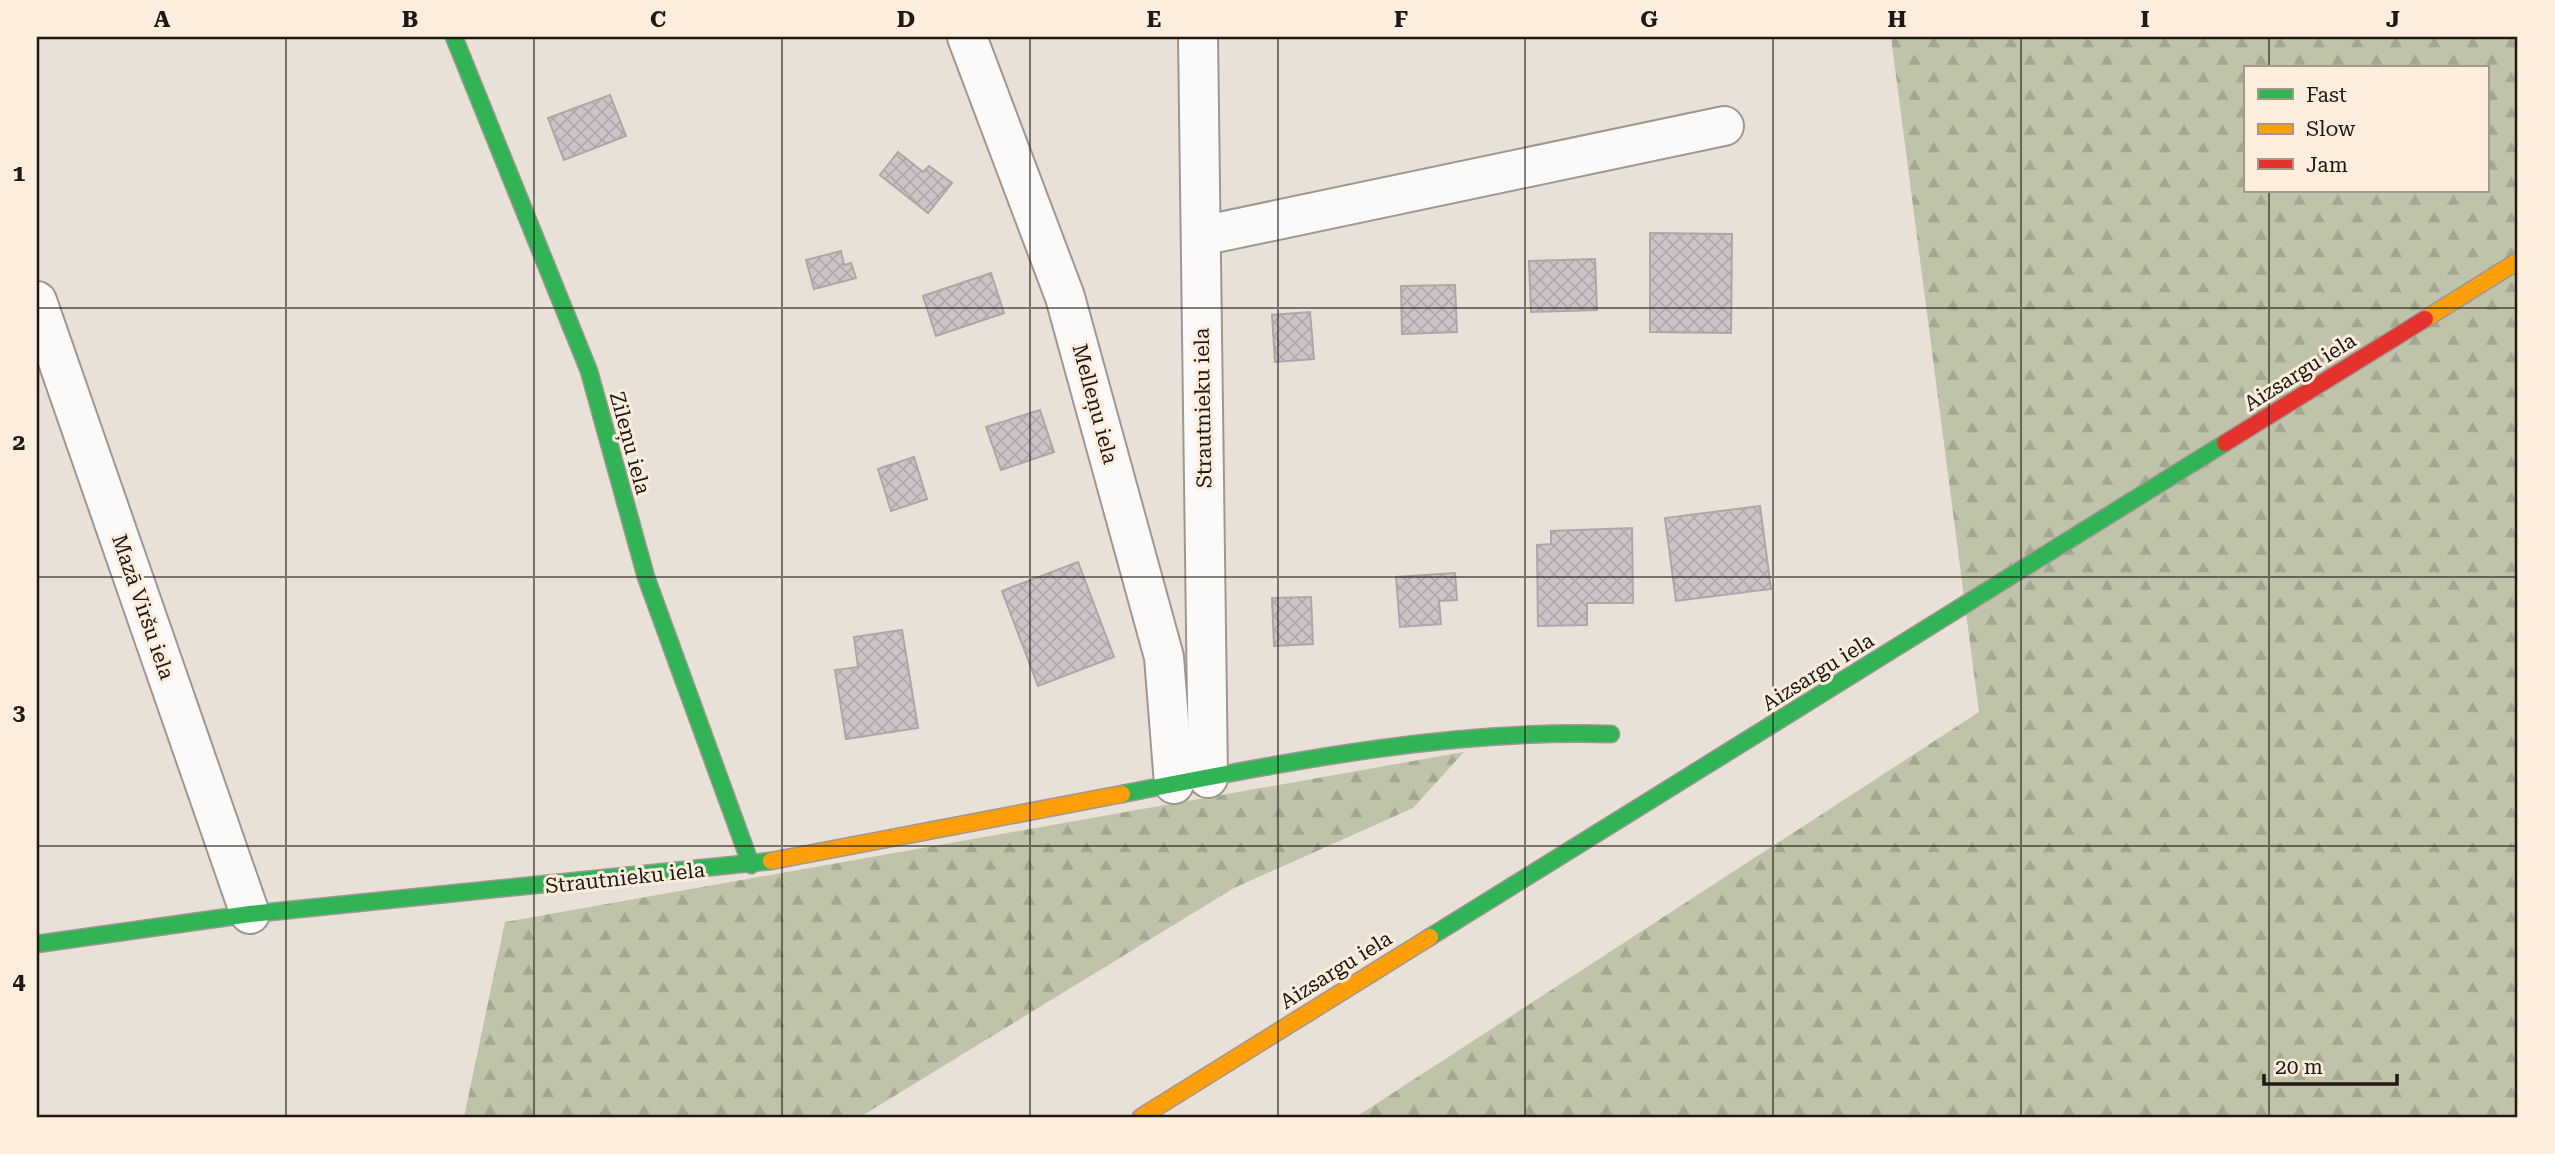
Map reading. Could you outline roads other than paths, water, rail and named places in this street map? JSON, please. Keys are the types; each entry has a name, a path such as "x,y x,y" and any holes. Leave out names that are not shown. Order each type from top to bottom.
{"main road":[{"name":"Zileņu iela","path":"454,37 589,371 646,577 751,865"},
{"name":"Aizsargu iela","path":"1141,1117 2518,261"},
{"name":"Strautnieku iela","path":"37,944 250,914 751,865 1191,781 1424,741 1552,732 1611,734"}],"street":[{"name":"Melleņu iela","path":"967,37 1065,297 1164,657 1191,781"},
{"name":"Strautnieku iela","path":"1191,781 1201,236 1198,37"},
{"path":"1201,236 1724,126"},
{"name":"Mazā Viršu iela","path":"37,301 250,914"}]}
